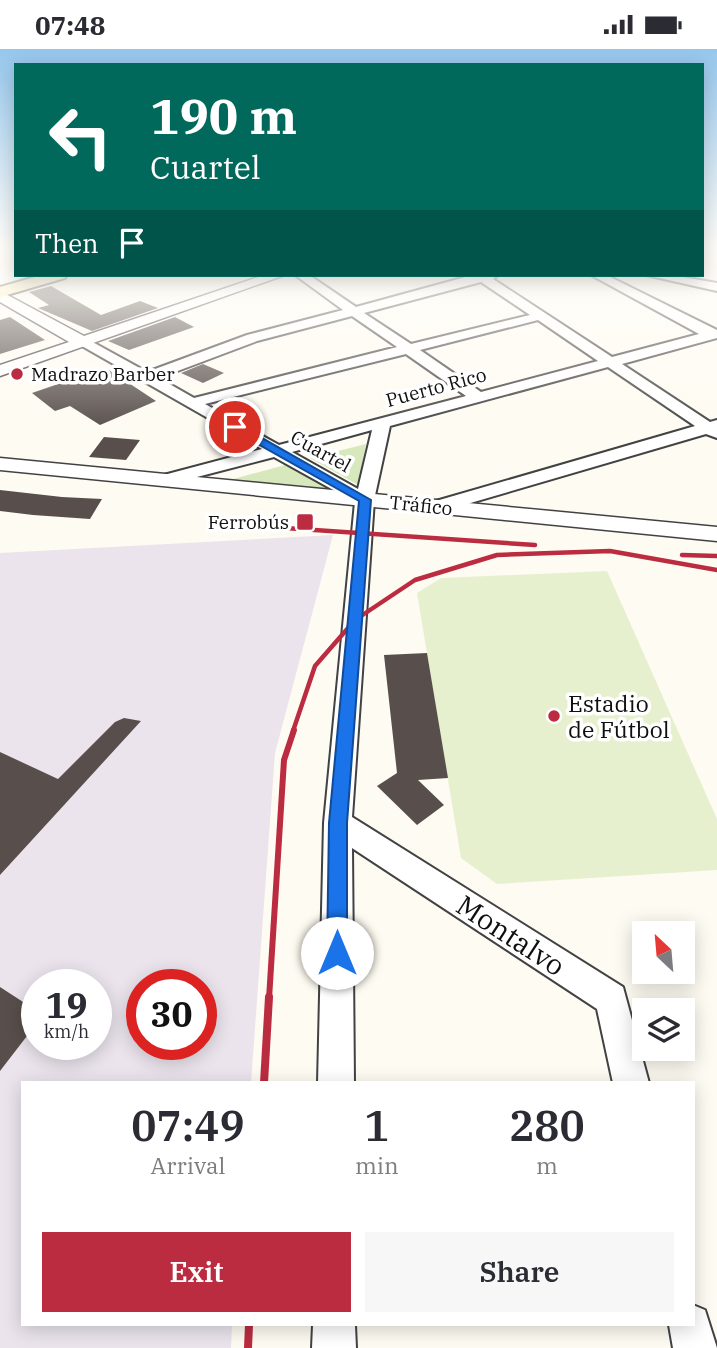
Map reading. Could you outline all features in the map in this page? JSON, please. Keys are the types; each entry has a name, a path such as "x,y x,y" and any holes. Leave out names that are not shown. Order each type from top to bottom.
{"street":[{"name":"Cuartel","path":"27,310 365,500"},
{"path":"0,371 177,310"},
{"path":"146,377 252,338 358,310"},
{"path":"531,310 714,429"},
{"path":"666,310 714,334"},
{"path":"353,311 478,397"},
{"path":"192,403 540,316"},
{"name":"Puerto Rico","path":"166,481 714,334"},
{"path":"336,1081 338,823 365,500 382,423"},
{"path":"436,507 714,429"},
{"name":"Tráfico","path":"0,464 717,534"},
{"name":"Montalvo","path":"338,823 611,999 631,1081"},
{"path":"334,1326 334,1348"},
{"path":"690,1326 695,1348"}],"shaded area":[{"path":"333,535 275,753 251,1081 21,1081 21,1326 232,1326 231,1348 0,1348 0,553"}],"green space":[{"path":"366,444 358,485 310,458"},
{"path":"285,465 332,491 226,481"},
{"name":"Estadio de Fútbol","path":"607,571 717,819 717,870 497,884 461,858 417,593 441,578"}],"building":[{"path":"42,310 92,310 101,315 116,310 153,310 92,331"},
{"path":"10,317 45,340 0,354 0,320"},
{"path":"175,317 194,327 129,350 108,341"},
{"path":"203,364 224,373 203,383 181,373"},
{"path":"109,370 156,401 100,425 70,406 55,411 32,393 93,372 97,374"},
{"path":"104,437 140,440 126,460 89,457"},
{"path":"0,490 102,499 90,519 33,515 0,511"},
{"path":"427,653 448,778 418,780 444,805 417,825 377,786 397,773 384,655"},
{"path":"124,718 141,721 0,875 0,752 58,779 115,722"},
{"path":"0,987 21,1001 21,1044 0,1071"}],"railway":[{"path":"285,528 535,545"},
{"path":"293,731 315,666 355,620 415,580 497,555 610,551 717,570"},
{"path":"682,555 717,556"},
{"path":"269,999 284,760 294,730"},
{"path":"264,1081 269,997"},
{"path":"248,1348 249,1326"}],"place":[{"name":"Madrazo Barber","path":"17,374"},
{"name":"Ferrobús","path":"305,522"},
{"name":"Estadio de Fútbol","path":"554,716"}],"route":[{"path":"235,427 365,500 338,823 337,953"}]}
